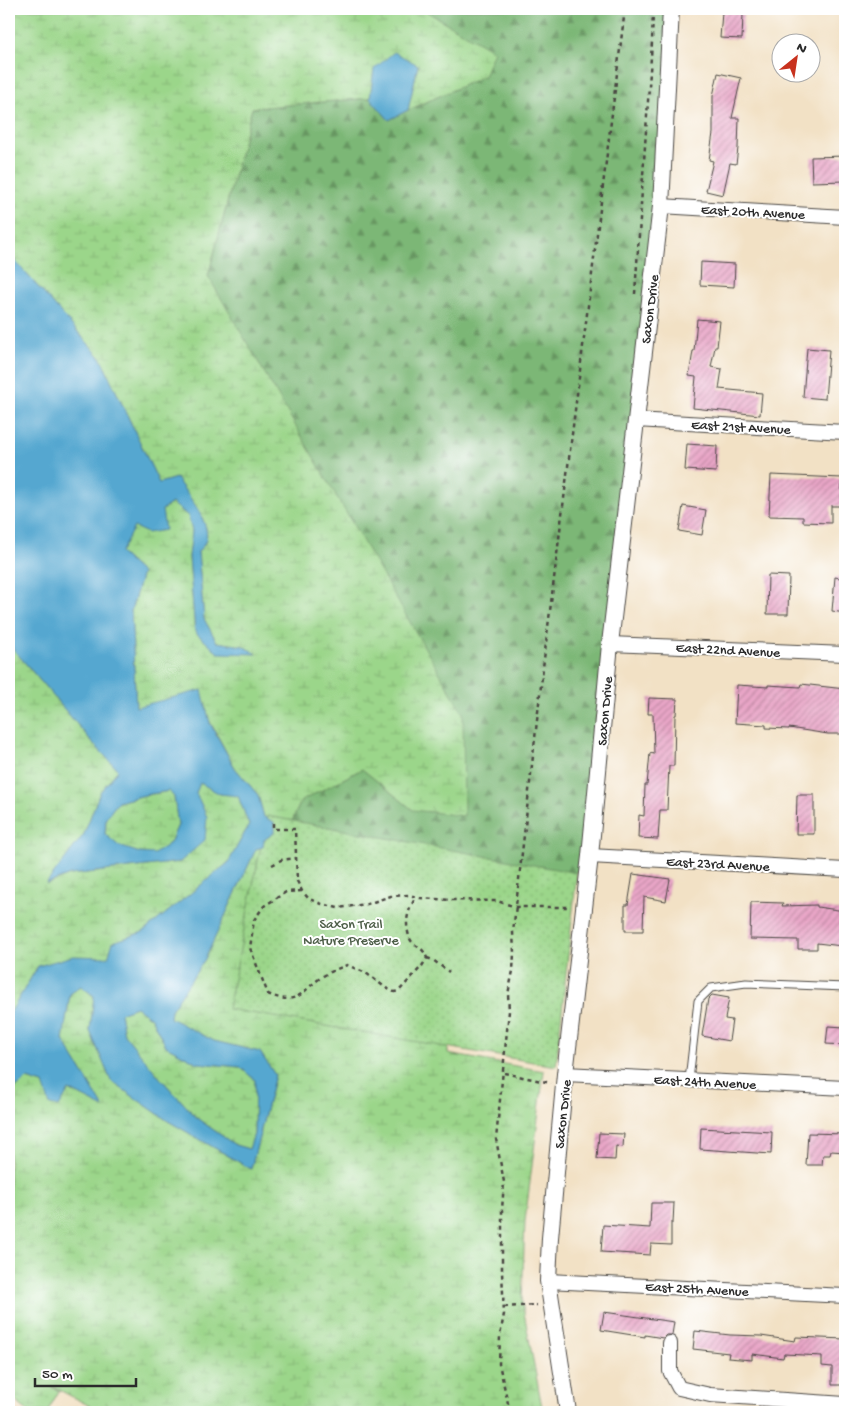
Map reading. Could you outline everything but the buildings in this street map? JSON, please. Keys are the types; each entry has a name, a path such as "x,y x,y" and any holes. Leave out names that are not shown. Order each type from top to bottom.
{"street":[{"name":"Saxon Drive","path":"568,1412 548,1281 559,1079 590,856 610,644 661,206 671,9"},
{"name":"East 20th Avenue","path":"661,206 845,217"},
{"name":"East 21st Avenue","path":"636,420 845,432"},
{"name":"East 22nd Avenue","path":"610,644 845,654"},
{"name":"East 23rd Avenue","path":"590,856 845,870"},
{"name":"East 24th Avenue","path":"559,1079 689,1080 845,1088"},
{"name":"East 25th Avenue","path":"548,1281 845,1296"},
{"path":"670,1343 670,1371 679,1388 710,1395 845,1404"}],"lane":[{"path":"689,1080 698,1001 711,988 746,983 845,987"}],"path":[{"path":"510,1412 499,1364 500,1336 504,1314 502,1210 504,1182 496,1139 504,1073 509,1011 508,994 513,971 513,932 544,659 625,9"},
{"path":"273,823 273,830 295,829 297,881 302,891 309,899 338,908 367,904 392,896 497,901 516,907 572,907"},
{"path":"272,866 281,860 296,858"},
{"path":"302,891 286,892 264,906 254,920 250,948 268,994 280,999 300,996 323,976 348,965 366,972 386,988 394,992 399,991 427,958"},
{"path":"416,897 406,922 409,938 414,944 421,947 427,958"},
{"path":"427,958 433,960 449,972"},
{"path":"504,1073 559,1079"},
{"path":"504,1306 540,1304"}],"green space":[{"path":"9,9 422,9 494,51 484,76 408,110 418,65 374,69 370,98 252,108 208,276 463,713 464,816 413,810 362,769 301,801 245,926 448,1047 448,1054 544,1071 525,1221 522,1302 543,1412 101,1412 52,1386 59,1391 47,1412 29,1412 9,1396 9,1092 26,1079 43,1084 59,1107 69,1090 103,1107 63,1040 70,994 81,986 94,996 90,1031 111,1081 168,1121 251,1169 275,1075 260,1052 214,1041 170,1019 171,1010 205,959 256,849 264,817 258,795 235,768 208,718 136,708 131,611 142,573 120,553 134,526 172,503 189,516 192,531 189,557 195,632 218,653 243,646 217,642 204,619 198,552 207,535 206,527 197,509 176,478 159,483 100,357 9,254"},
{"path":"422,9 671,9 661,206 590,856 574,875 292,821 301,801 362,769 413,810 208,276 252,108 370,98 389,120 484,76 493,51"},
{"path":"9,644 118,770 100,792 84,834 47,884 70,875 180,862 207,817 196,793 200,782 220,794 238,795 249,825 228,863 143,932 114,942 108,958 73,957 38,966 9,1015"},
{"path":"170,791 174,797 178,825 170,843 154,855 118,846 105,834 106,818 118,802"},
{"name":"Saxon Trail Nature Preserve","path":"267,816 577,873 556,1066 228,1009"},
{"path":"136,1007 151,1018 166,1046 198,1063 240,1067 255,1080 254,1134 249,1149 235,1145 198,1119 160,1078 124,1034 120,1013"}],"water":[{"path":"394,52 418,65 408,110 389,120 370,98 374,69"},
{"path":"9,254 100,357 159,483 176,478 202,518 207,535 198,552 204,619 217,642 243,646 257,654 218,653 195,632 189,557 192,531 188,516 172,503 162,510 165,530 147,533 134,527 120,553 142,573 131,611 136,707 202,690 210,723 235,768 258,795 264,817 274,822 274,833 264,840 263,847 256,849 205,959 171,1010 170,1018 214,1041 260,1052 275,1075 251,1169 168,1121 111,1081 90,1031 94,996 81,986 70,994 63,1040 104,1108 69,1090 59,1107 50,1105 43,1084 27,1079 9,1092 9,1015 38,966 73,956 108,957 113,942 143,932 228,863 249,825 238,796 220,794 200,783 196,793 207,817 205,840 180,862 70,875 46,884 84,834 100,792 118,770 9,644","holes":["169,791 174,797 178,825 170,843 154,854 140,853 119,846 105,834 106,818 118,802","136,1007 151,1018 166,1046 198,1063 240,1067 255,1080 254,1134 249,1149 235,1145 198,1119 160,1078 124,1034 120,1013"]}]}
